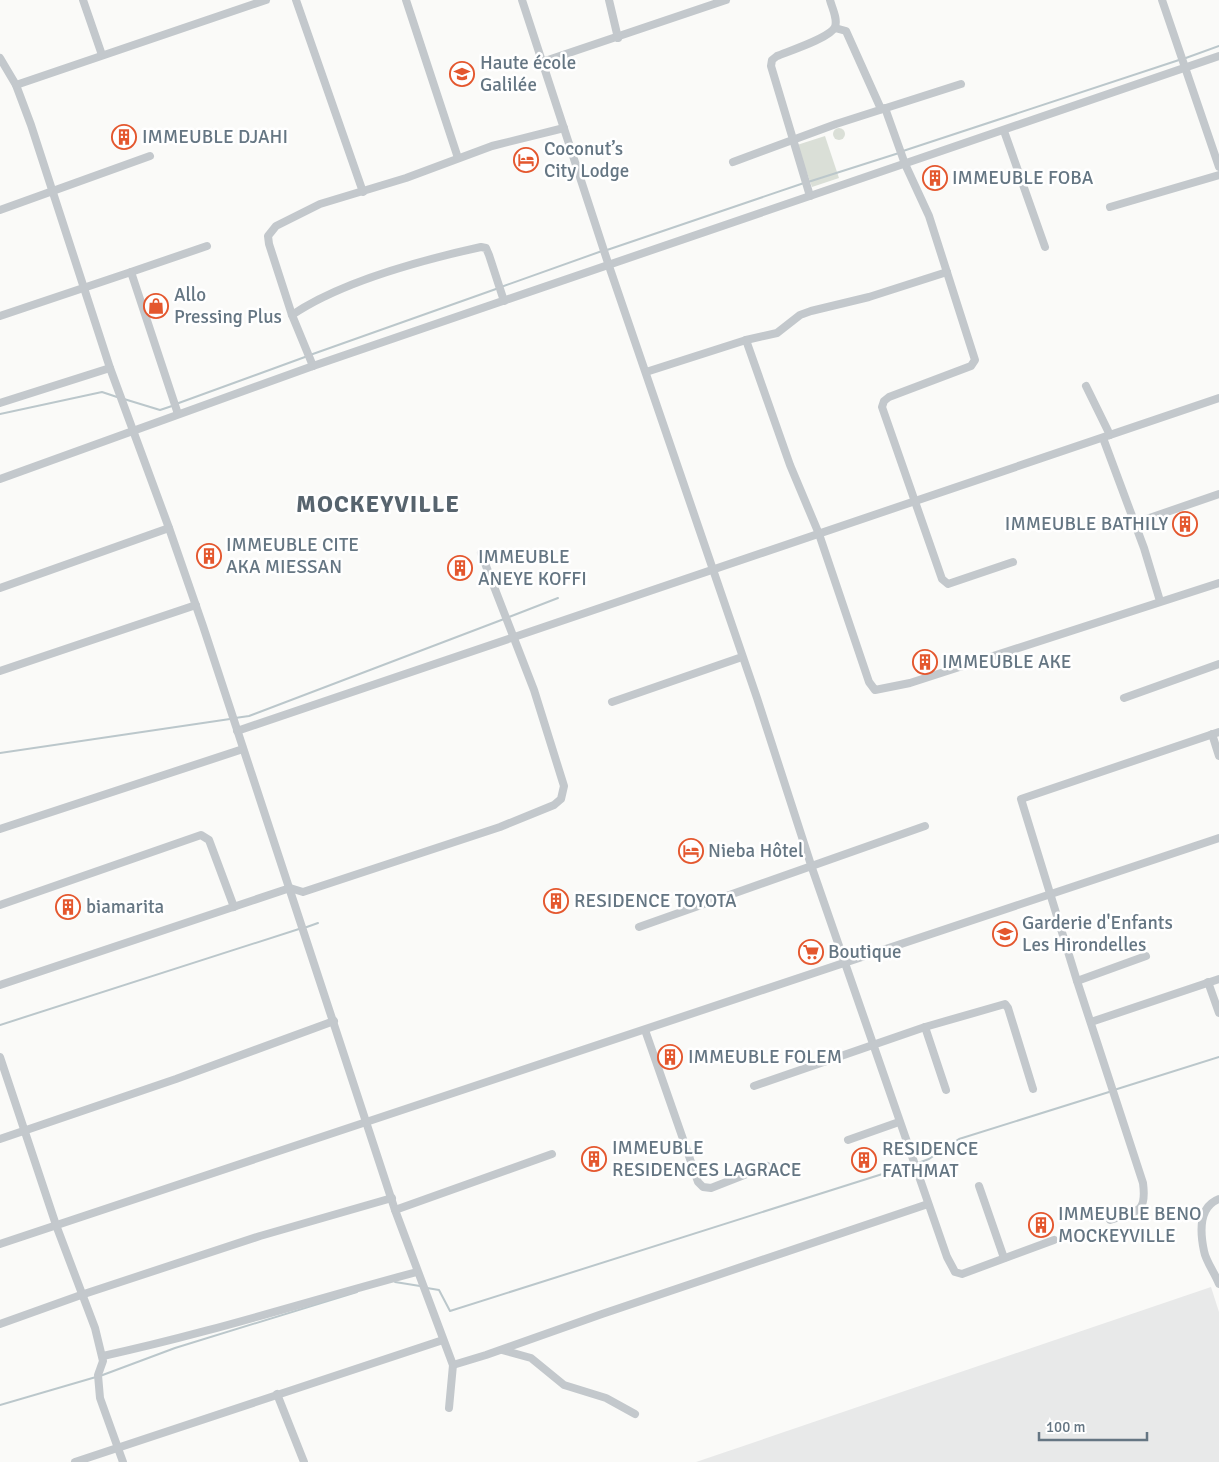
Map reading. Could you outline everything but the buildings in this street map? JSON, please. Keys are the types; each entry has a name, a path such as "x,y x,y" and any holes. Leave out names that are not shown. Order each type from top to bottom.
{"street":[{"path":"83,0 102,55"},
{"path":"16,85 266,0"},
{"path":"296,0 363,192"},
{"path":"406,0 458,158"},
{"path":"522,0 609,266 713,569 812,868 928,1204 955,1272 962,1274 1054,1240"},
{"path":"609,0 618,38"},
{"path":"542,62 618,38 726,0"},
{"path":"810,196 771,66 772,60 777,56 828,35 835,28 836,19 830,0"},
{"path":"1162,0 1219,167"},
{"path":"835,28 846,31 883,109 905,164 929,216 948,272 974,364 889,397 884,401 882,407 913,500 945,582 948,584 1014,562"},
{"path":"0,479 312,366 1219,56"},
{"path":"0,58 16,85 110,368 196,605 367,1120 395,1210 453,1364 449,1408"},
{"path":"733,162 883,109 962,84"},
{"path":"312,366 292,314 269,244 268,236 271,230 291,217 320,204 363,192 492,146 564,128"},
{"path":"1004,131 1045,247"},
{"path":"0,210 150,156"},
{"path":"1110,207 1219,175"},
{"path":"0,316 207,246"},
{"path":"292,314 306,305 400,268 481,247 486,248 489,255 504,301"},
{"path":"130,272 178,414"},
{"path":"646,372 746,340 777,333 800,315 811,311 869,297 948,272"},
{"path":"746,340 790,465 819,534 869,682 875,690 910,683 1219,583"},
{"path":"0,403 110,368"},
{"path":"1086,386 1106,436 1160,601"},
{"path":"237,731 819,534 913,500 1219,398"},
{"path":"1135,523 1219,494"},
{"path":"0,588 169,528"},
{"path":"0,986 290,888 303,892 500,827 554,805 561,800 564,786 534,690 481,553"},
{"path":"0,671 196,605"},
{"path":"612,702 742,657"},
{"path":"1124,698 1219,664"},
{"path":"1110,1220 1134,1212 1142,1207 1145,1200 1143,1182 1077,981 1021,799 1216,733 1219,756"},
{"path":"0,829 243,750"},
{"path":"639,928 812,868 925,826"},
{"path":"0,905 201,836 209,840 234,907"},
{"path":"0,1244 367,1120 645,1030 1219,838"},
{"path":"1077,981 1146,956"},
{"path":"1091,1022 1219,978"},
{"path":"1208,982 1219,1014"},
{"path":"754,1086 925,1027 1005,1004 1008,1008 1034,1088"},
{"path":"0,1140 176,1079 334,1021"},
{"path":"925,1027 946,1090"},
{"path":"645,1030 698,1182 703,1187 711,1188 767,1166"},
{"path":"0,1057 56,1225 95,1328 103,1356 102,1367 98,1374 100,1398 123,1462"},
{"path":"848,1140 899,1122"},
{"path":"395,1210 552,1154"},
{"path":"979,1186 1004,1258"},
{"path":"0,1324 81,1295 260,1236 392,1198"},
{"path":"1219,1199 1212,1202 1205,1209 1201,1218 1204,1252 1216,1272 1219,1284"},
{"path":"453,1364 502,1350 602,1314 928,1204"},
{"path":"103,1356 160,1343 302,1302 417,1272"},
{"path":"75,1462 443,1340"},
{"path":"502,1350 531,1358 564,1385 606,1398 635,1414"},
{"path":"277,1394 304,1462"}],"shaded area":[{"path":"839,128 845,134 839,140 833,134"},
{"path":"825,136 839,178 812,187 797,145"},
{"path":"1211,1287 1219,1312 1219,1462 696,1462"}],"waterway":[{"path":"1183,59 1219,46"},
{"path":"903,151 1179,60"},
{"path":"808,182 899,153"},
{"path":"607,250 804,183"},
{"path":"501,287 602,251"},
{"path":"310,355 496,289"},
{"path":"176,404 305,357"},
{"path":"0,414 102,392 117,397"},
{"path":"124,399 160,410 172,406"},
{"path":"509,617 558,598"},
{"path":"235,718 249,716 504,619"},
{"path":"0,753 230,719"},
{"path":"304,928 318,923"},
{"path":"0,1025 299,929"},
{"path":"1114,1090 1219,1057"},
{"path":"918,1163 929,1159 959,1139 1109,1092"},
{"path":"427,1288 439,1290 450,1311 914,1164"},
{"path":"395,1282 420,1286"},
{"path":"100,1376 175,1348 357,1292"},
{"path":"0,1405 96,1377"}],"place":[{"name":"Haute école Galilée","path":"462,74"},
{"name":"IMMEUBLE DJAHI","path":"124,137"},
{"name":"Coconut’s City Lodge","path":"526,160"},
{"name":"IMMEUBLE FOBA","path":"935,178"},
{"name":"Allo Pressing Plus","path":"156,306"},
{"name":"IMMEUBLE BATHILY","path":"1185,524"},
{"name":"IMMEUBLE CITE AKA MIESSAN","path":"209,556"},
{"name":"IMMEUBLE ANEYE KOFFI","path":"460,568"},
{"name":"IMMEUBLE AKE","path":"925,662"},
{"name":"Nieba Hôtel","path":"691,851"},
{"name":"RESIDENCE TOYOTA","path":"556,901"},
{"name":"biamarita","path":"68,907"},
{"name":"Garderie d'Enfants Les Hirondelles","path":"1005,934"},
{"name":"Boutique","path":"811,952"},
{"name":"IMMEUBLE FOLEM","path":"670,1057"},
{"name":"IMMEUBLE RESIDENCES LAGRACE","path":"594,1159"},
{"name":"RESIDENCE FATHMAT","path":"864,1160"},
{"name":"IMMEUBLE BENO MOCKEYVILLE","path":"1041,1225"}],"district":[{"name":"MOCKEYVILLE","path":"378,504"}]}
